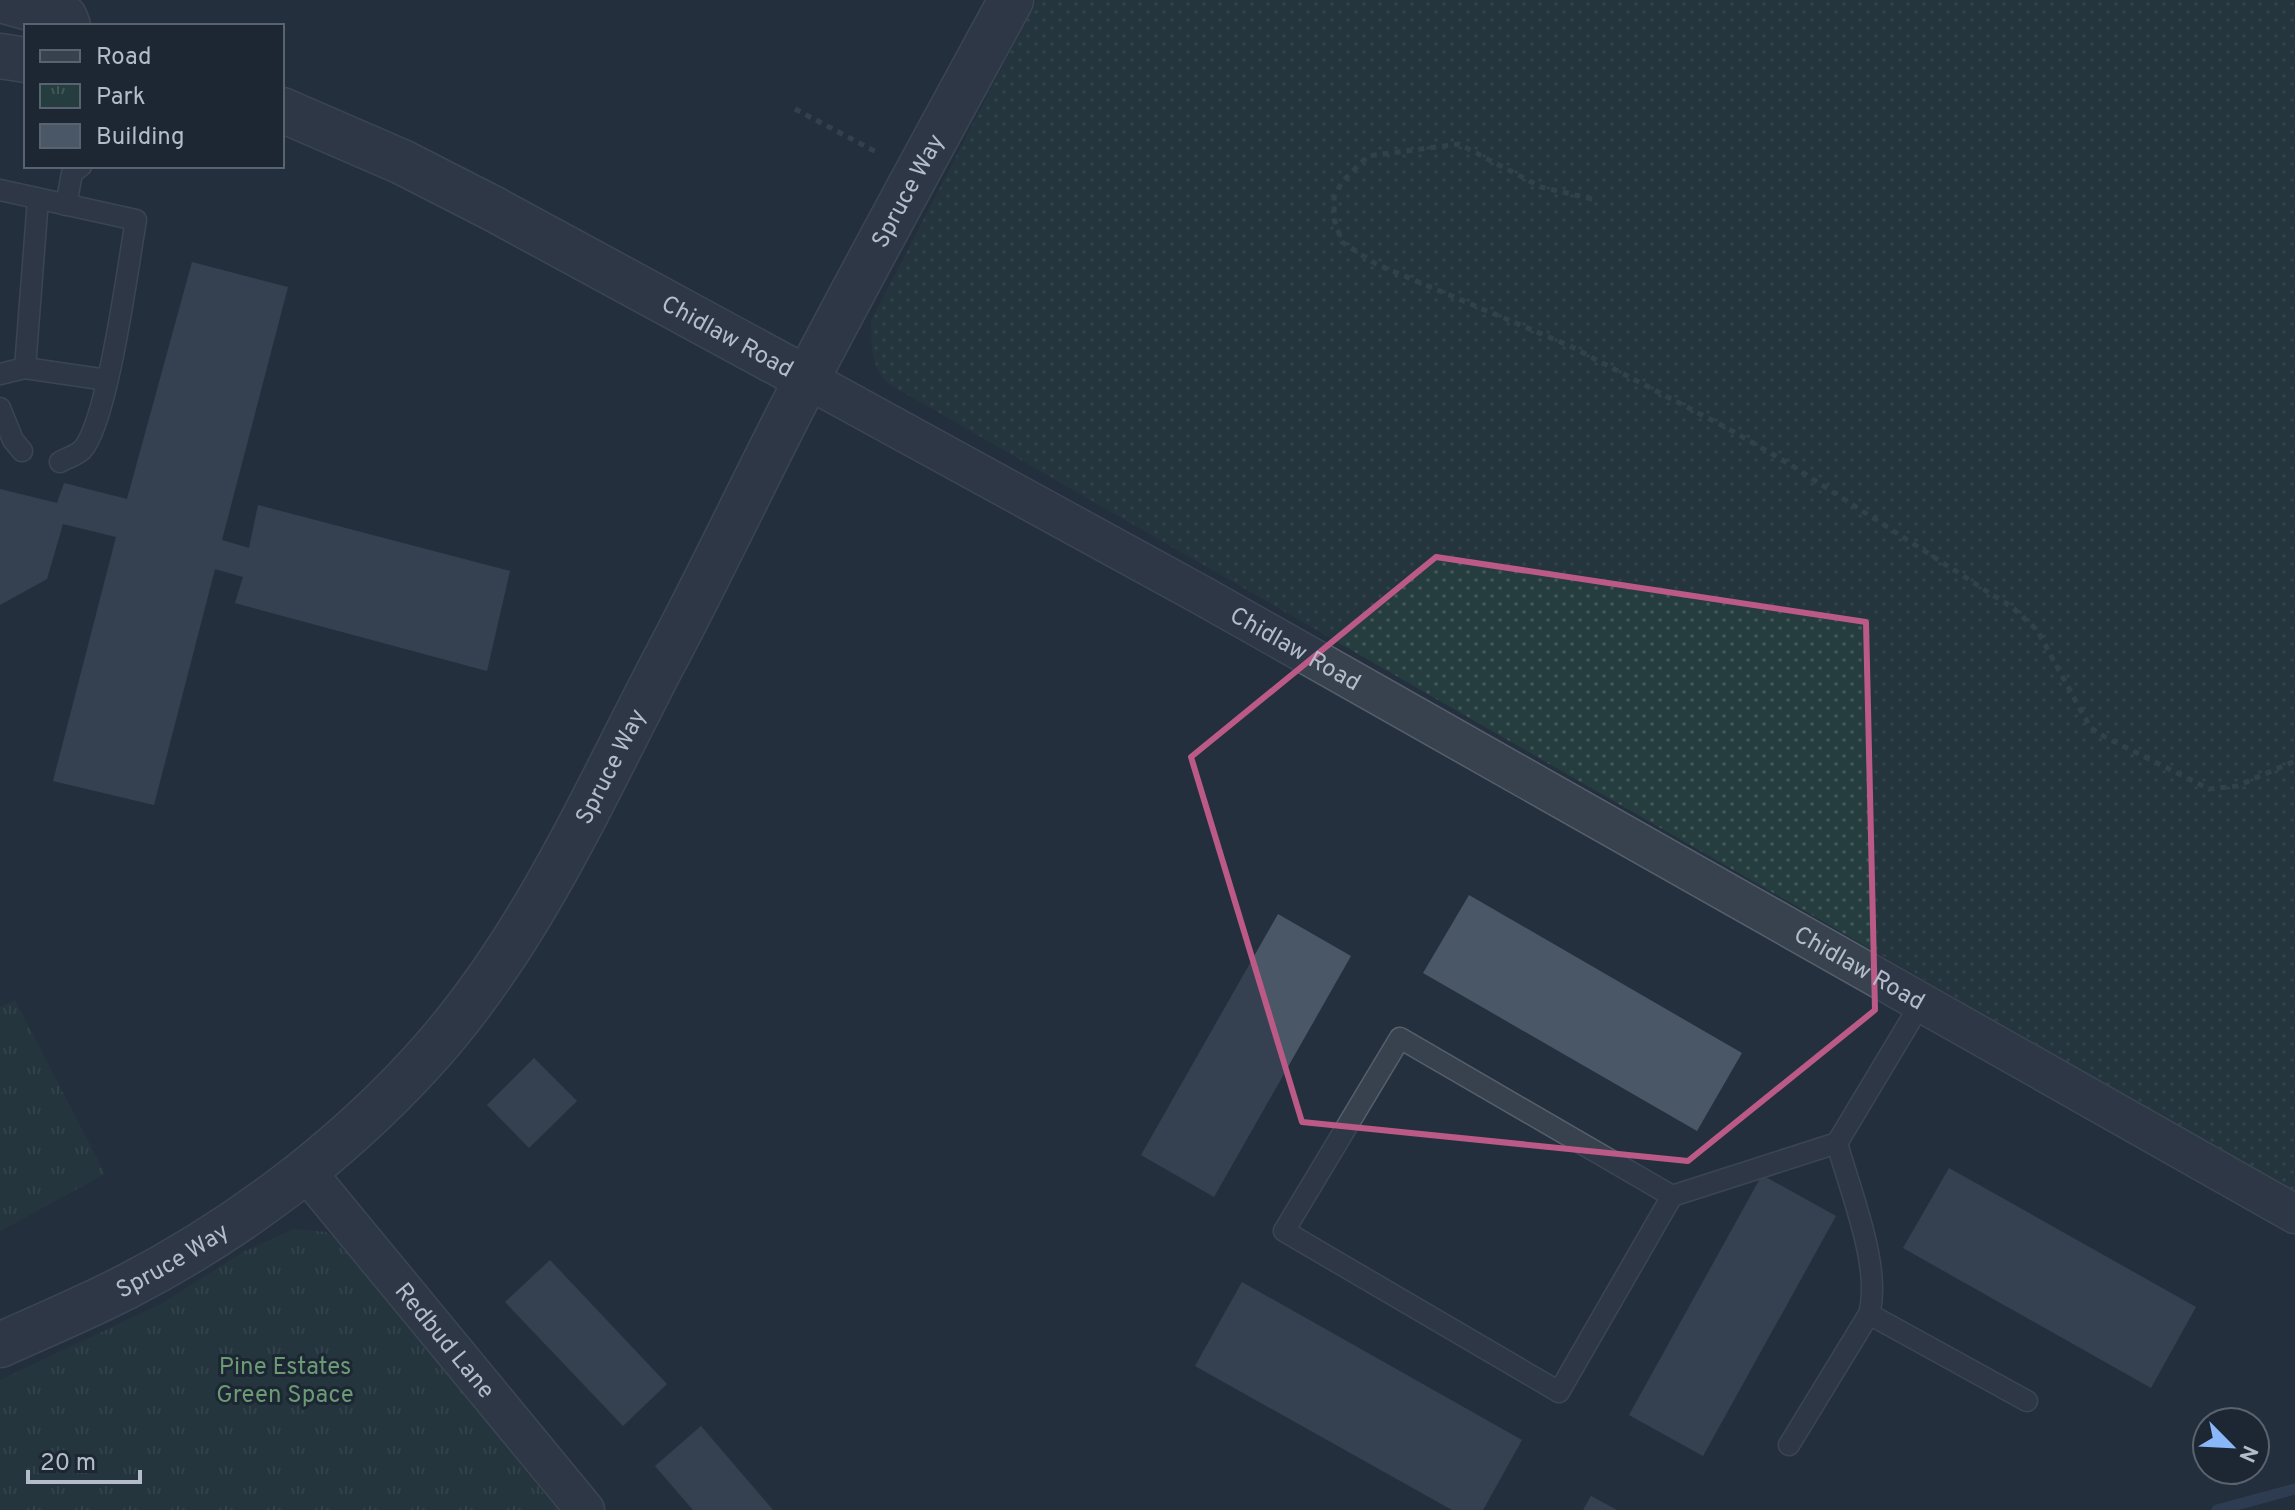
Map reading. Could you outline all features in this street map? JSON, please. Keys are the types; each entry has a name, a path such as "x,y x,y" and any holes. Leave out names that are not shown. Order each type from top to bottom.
{"street":[{"path":"1,0 65,18 67,24"},
{"name":"Spruce Way","path":"0,1345 140,1279 230,1227 357,1127 423,1062 467,1007 511,944 564,853 716,565 807,379 1011,0"},
{"path":"0,56 24,60"},
{"name":"Chidlaw Road","path":"284,111 402,162 479,201 1203,596 2295,1214"},
{"name":"Redbud Lane","path":"304,1169 585,1510"}],"lane":[{"path":"66,205 73,168"},
{"path":"0,190 136,220 107,380 93,432 81,451 60,462"},
{"path":"25,368 38,199"},
{"path":"0,374 25,368 107,380"},
{"path":"0,408 13,440 22,451"},
{"path":"1672,1196 1400,1038 1284,1231 1559,1392 1672,1196 1837,1143 1921,1003"},
{"path":"1789,1445 1869,1314 1874,1298 1871,1271 1837,1143"},
{"path":"1869,1314 2027,1401"}],"path":[{"path":"795,109 916,174"},
{"path":"1592,199 1559,194 1541,187 1459,144 1368,156 1342,182 1334,197 1334,219 1342,242 1376,264 1570,346 1727,428 1791,465 2013,608 2037,630 2090,727 2099,734 2209,789 2237,786 2295,761"}],"highlighted area":[{"path":"1436,557 1866,622 1875,1010 1688,1161 1302,1122 1191,757"}],"green space":[{"path":"1037,0 2295,0 2295,1193 889,384 875,362 871,321"},
{"path":"15,1000 105,1174 0,1231 0,1007"},
{"name":"Pine Estates Green Space","path":"294,1229 326,1232 344,1243 557,1510 0,1510 0,1380 163,1303 243,1252"}],"building":[{"path":"192,262 288,287 222,540 249,548 258,505 510,571 487,671 235,603 243,577 215,569 154,805 53,781 116,537 63,524 47,579 0,605 0,489 57,503 64,483 127,499"},
{"path":"1469,895 1742,1053 1697,1131 1423,973"},
{"path":"1278,914 1351,956 1214,1197 1141,1155"},
{"path":"534,1058 577,1101 529,1148 487,1105"},
{"path":"1949,1168 2196,1307 2151,1388 1903,1248"},
{"path":"1762,1175 1836,1216 1703,1456 1629,1415"},
{"path":"550,1260 667,1384 623,1426 505,1302"},
{"path":"1242,1282 1522,1440 1483,1510 1452,1510 1195,1366"},
{"path":"701,1426 773,1510 693,1510 655,1466"},
{"path":"1591,1496 1617,1510 1583,1510"}],"waterway":[{"path":"2217,1510 2295,1489"}]}
